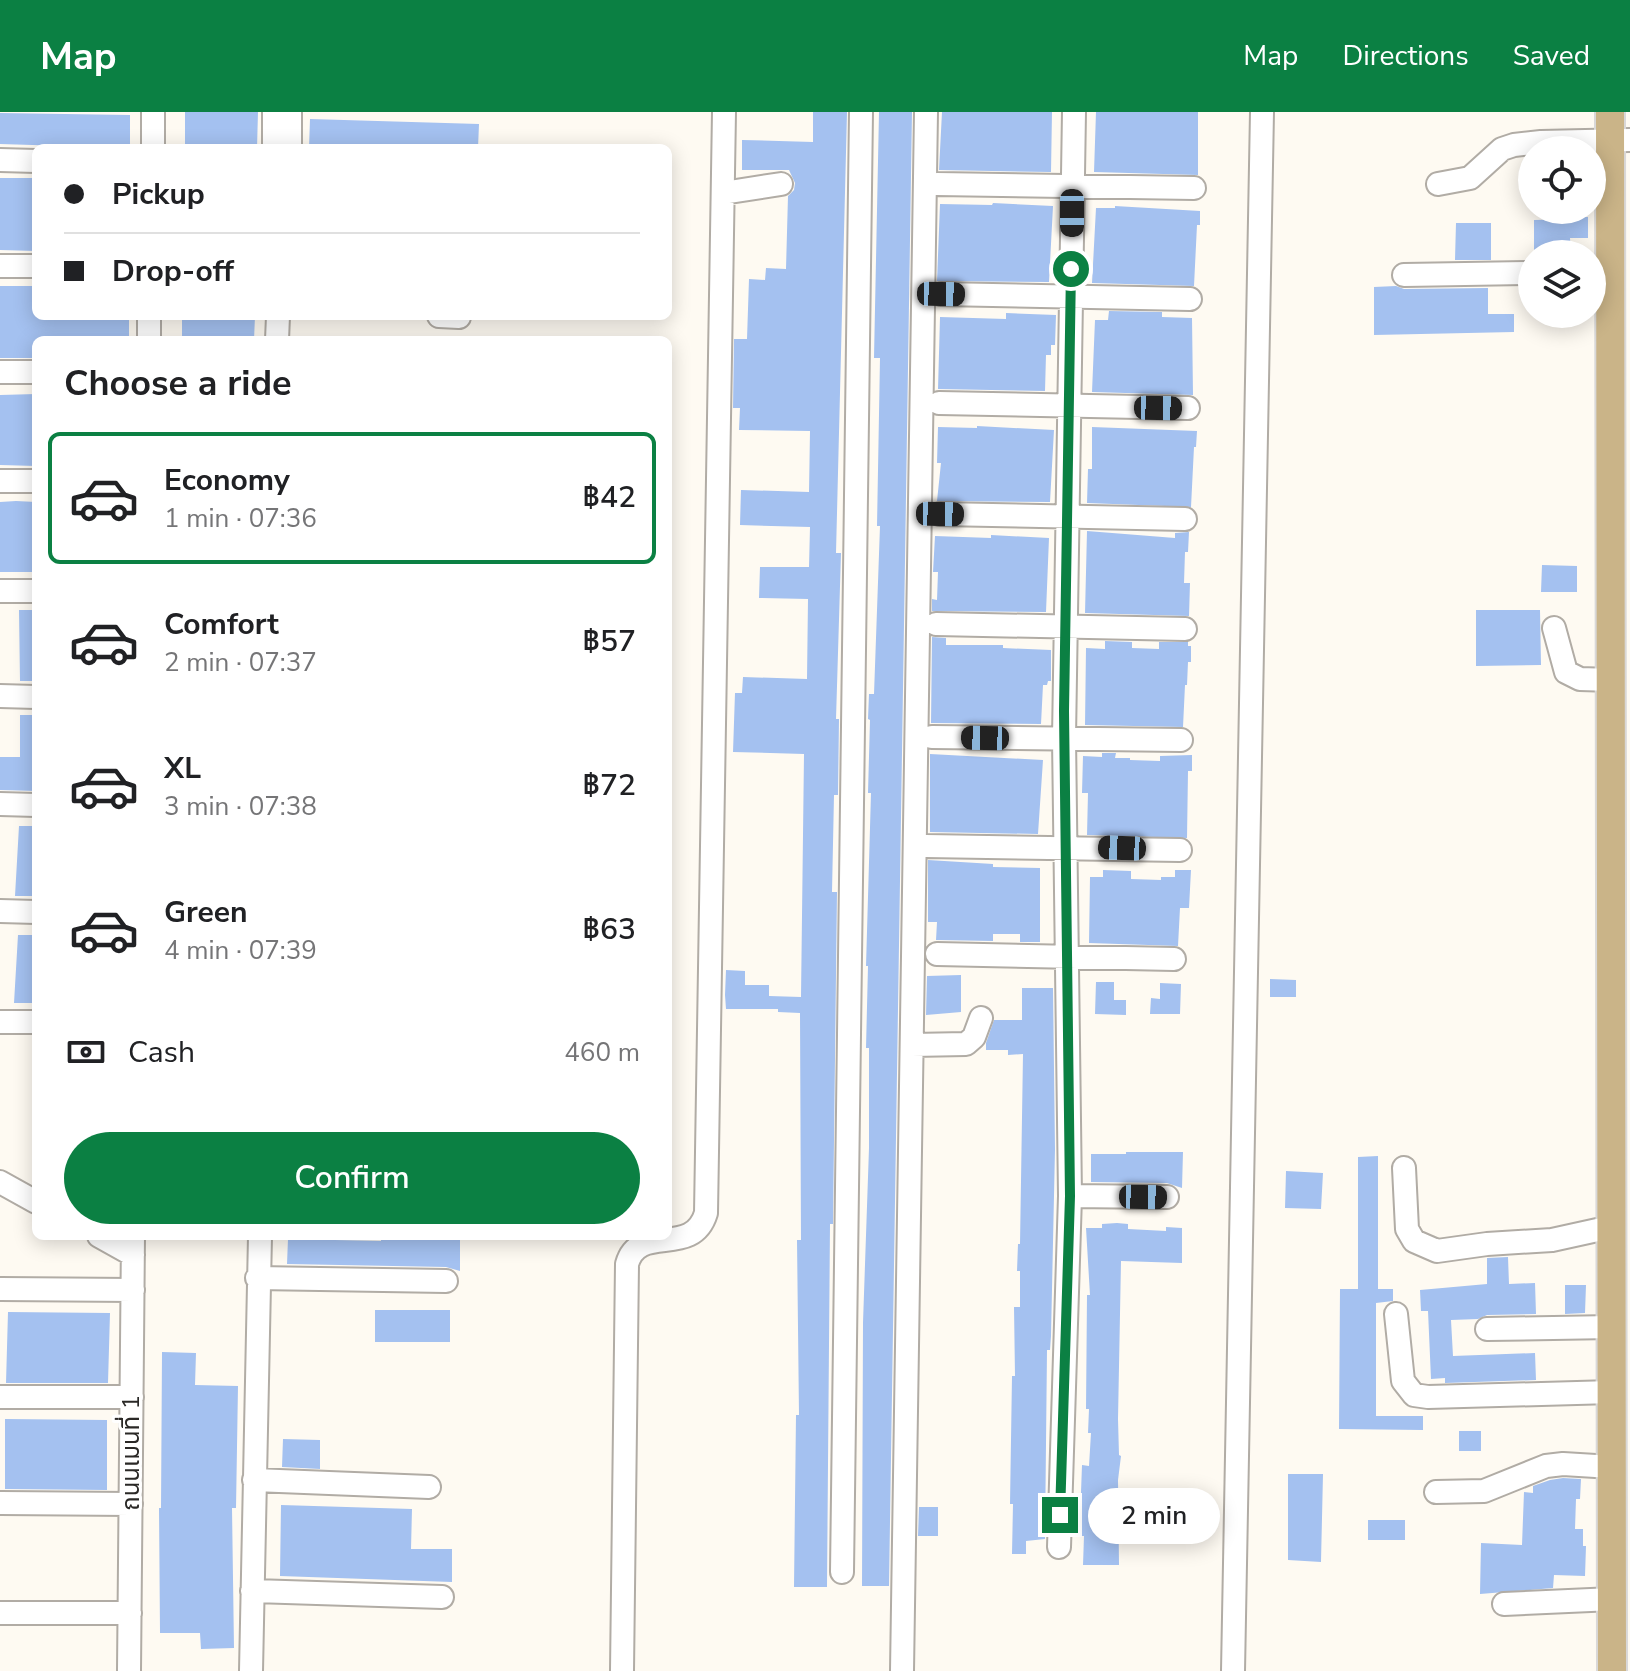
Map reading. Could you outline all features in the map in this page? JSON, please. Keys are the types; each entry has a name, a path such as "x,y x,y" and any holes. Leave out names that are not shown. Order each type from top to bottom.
{"main road":[{"path":"1606,261 1621,218 1620,140 1610,112"},
{"path":"1603,328 1620,875 1611,1227 1618,1309 1621,1533 1613,1599 1618,1654"}],"street":[{"path":"153,112 153,144"},
{"path":"274,112 274,144"},
{"path":"290,112 290,144"},
{"path":"622,1671 627,1264 630,1254 638,1246 689,1237 703,1224 706,1213 724,112"},
{"path":"842,1572 861,112"},
{"path":"902,1671 926,112"},
{"path":"1059,1547 1070,1196 1064,627 1074,112"},
{"path":"1233,1671 1262,112"},
{"path":"1438,184 1470,178 1502,149 1514,145 1620,140"},
{"path":"0,160 32,161"},
{"path":"723,193 781,184"},
{"path":"937,184 1194,188"},
{"path":"0,266 32,266"},
{"path":"1404,275 1518,273"},
{"path":"941,294 1190,299"},
{"path":"0,372 32,372"},
{"path":"939,403 1188,408"},
{"path":"0,481 32,481"},
{"path":"940,514 1185,519"},
{"path":"0,591 32,591"},
{"path":"936,624 1185,629"},
{"path":"1554,628 1566,672 1580,679 1612,680"},
{"path":"0,696 32,697"},
{"path":"932,737 1181,740"},
{"path":"0,804 32,805"},
{"path":"926,846 1180,850"},
{"path":"0,911 32,912"},
{"path":"937,954 1174,959"},
{"path":"912,1045 966,1044 974,1037 981,1018"},
{"path":"0,1022 32,1022"},
{"path":"1404,1168 1407,1229 1414,1241 1437,1251 1552,1240 1611,1227"},
{"path":"0,1182 32,1200"},
{"path":"1070,1196 1167,1197"},
{"path":"251,1671 260,1240"},
{"name":"ถนนเมนที่ 1","path":"129,1671 133,1245"},
{"path":"257,1278 446,1281"},
{"path":"0,1289 133,1290"},
{"path":"1487,1329 1618,1309"},
{"path":"1396,1314 1403,1381 1414,1395 1618,1397"},
{"path":"0,1397 132,1397"},
{"path":"1436,1492 1484,1491 1546,1466 1563,1464 1618,1483"},
{"path":"254,1480 429,1487"},
{"path":"0,1503 131,1504"},
{"path":"252,1591 442,1597"},
{"path":"1504,1604 1613,1599"},
{"path":"0,1613 130,1613"}],"building":[{"path":"185,112 258,112 257,144 185,144"},
{"path":"813,112 847,112 836,553 841,553 836,719 839,719 838,795 834,795 832,892 837,892 833,1224 830,1224 827,1587 794,1587 796,1415 799,1415 797,1240 801,1240 800,1013 778,1012 778,1009 726,1009 725,995 726,970 745,971 745,985 769,985 769,996 801,997 804,754 733,752 735,693 742,693 743,677 807,679 808,599 759,598 760,567 809,567 810,527 740,525 741,490 809,492 810,431 739,430 740,408 733,408 734,339 747,339 749,279 765,280 766,268 786,269 788,196 794,190 795,183 789,170 742,170 742,140 813,142"},
{"path":"879,112 912,112 889,1586 862,1586 863,1323 869,1148 866,966 871,793 868,793 868,719 869,694 874,694 880,526 877,526 880,358 874,358"},
{"path":"942,112 1052,112 1051,172 939,170"},
{"path":"1096,112 1198,112 1198,175 1094,172"},
{"path":"0,113 130,115 130,144 0,144"},
{"path":"310,119 479,124 478,144 309,144"},
{"path":"0,178 32,178 32,251 0,250"},
{"path":"940,204 1053,206 1049,282 937,281"},
{"path":"1115,206 1200,211 1194,286 1092,283 1096,208"},
{"path":"1456,223 1491,223 1491,260 1455,260"},
{"path":"1534,224 1588,224 1588,238 1534,240"},
{"path":"0,286 32,286 32,320 129,320 129,336 32,336 32,358 0,358"},
{"path":"1396,286 1404,289 1488,288 1488,314 1514,314 1514,332 1374,335 1374,287"},
{"path":"1109,311 1162,312 1162,317 1192,318 1193,395 1092,392 1095,320 1108,320"},
{"path":"1006,313 1056,315 1055,345 1051,345 1051,355 1046,355 1045,391 938,389 940,317 1006,319"},
{"path":"182,320 255,320 254,336 182,336"},
{"path":"32,394 32,466 0,465 0,395"},
{"path":"938,427 1054,430 1050,502 937,501 941,463 937,463"},
{"path":"1092,427 1197,431 1191,507 1087,503 1088,469 1092,469"},
{"path":"0,502 32,502 32,572 0,572"},
{"path":"1087,531 1175,538 1175,533 1189,532 1184,583 1190,583 1189,616 1085,613"},
{"path":"991,535 1049,538 1046,612 932,611 932,599 937,600 938,572 933,572 935,536 991,538"},
{"path":"1542,565 1577,566 1577,592 1541,592"},
{"path":"19,610 32,610 32,681 20,681"},
{"path":"1476,610 1540,610 1541,665 1476,666"},
{"path":"932,637 946,638 946,645 1003,645 1003,648 1051,650 1051,681 1043,685 1041,724 931,723"},
{"path":"1105,641 1132,642 1132,648 1159,649 1159,642 1188,642 1191,662 1188,662 1185,685 1183,727 1085,725 1086,648 1105,649"},
{"path":"20,715 32,715 32,791 0,790 0,757 20,757"},
{"path":"1102,753 1116,753 1115,758 1160,761 1160,756 1192,755 1192,771 1188,771 1187,838 1087,835 1088,793 1082,793 1083,756 1102,757"},
{"path":"930,754 1043,760 1038,834 930,832"},
{"path":"19,826 32,826 32,896 15,896"},
{"path":"928,860 1040,868 1040,942 1020,942 1020,934 993,934 993,941 936,940 937,922 928,922"},
{"path":"1103,870 1131,871 1131,879 1161,880 1161,877 1175,877 1175,870 1191,870 1189,908 1180,908 1178,946 1089,943 1090,877 1103,877"},
{"path":"18,935 32,935 32,1003 14,1003"},
{"path":"961,975 961,1012 926,1015 927,976"},
{"path":"1270,979 1296,980 1296,997 1270,997"},
{"path":"1096,982 1114,982 1114,1000 1126,1000 1126,1015 1095,1014"},
{"path":"1160,983 1181,984 1180,1014 1150,1014 1151,998 1160,999"},
{"path":"1022,988 1053,988 1055,1149 1051,1336 1050,1350 1047,1350 1045,1539 1026,1541 1026,1554 1012,1554 1012,1376 1015,1376 1014,1307 1020,1307 1020,1271 1017,1271 1023,1054 1008,1055 1008,1050 986,1050 986,1043 994,1020 1022,1020"},
{"path":"1183,1152 1182,1188 1167,1183 1091,1182 1091,1154"},
{"path":"1378,1156 1378,1289 1393,1289 1393,1301 1376,1303 1376,1416 1423,1416 1423,1430 1339,1429 1340,1289 1358,1289 1358,1157"},
{"path":"1286,1171 1323,1173 1321,1209 1285,1208"},
{"path":"1102,1224 1128,1224 1128,1229 1166,1231 1166,1227 1182,1228 1182,1263 1121,1261 1119,1565 1083,1565 1084,1536 1077,1536 1077,1520 1080,1520 1082,1465 1089,1466 1091,1433 1088,1433 1089,1409 1086,1409 1087,1295 1090,1295 1086,1228 1102,1228"},
{"path":"288,1240 460,1240 460,1271 446,1267 287,1264"},
{"path":"1508,1257 1509,1284 1535,1283 1536,1314 1487,1315 1478,1319 1451,1320 1453,1356 1535,1353 1536,1380 1445,1383 1445,1378 1431,1379 1428,1311 1421,1311 1420,1290 1487,1284 1487,1258"},
{"path":"1565,1285 1586,1285 1585,1313 1565,1314"},
{"path":"375,1310 450,1310 450,1342 375,1342"},
{"path":"8,1312 110,1313 108,1383 6,1383"},
{"path":"162,1352 196,1353 195,1385 238,1386 236,1508 232,1508 234,1648 201,1649 200,1633 160,1633"},
{"path":"5,1419 107,1420 107,1490 5,1489"},
{"path":"1459,1431 1481,1431 1481,1451 1459,1451"},
{"path":"283,1439 320,1440 320,1469 282,1467"},
{"path":"1288,1474 1323,1474 1321,1562 1288,1560"},
{"path":"1563,1478 1581,1479 1580,1499 1576,1499 1575,1529 1583,1529 1585,1576 1554,1575 1553,1588 1480,1594 1481,1543 1522,1545 1524,1492 1533,1493 1533,1486"},
{"path":"281,1505 412,1509 411,1549 452,1549 452,1582 280,1576"},
{"path":"919,1507 938,1507 938,1536 918,1536"},
{"path":"1368,1520 1405,1520 1405,1540 1368,1540"}],"route":[{"path":"1060,1515 1070,1196 1064,627 1071,269"}]}
